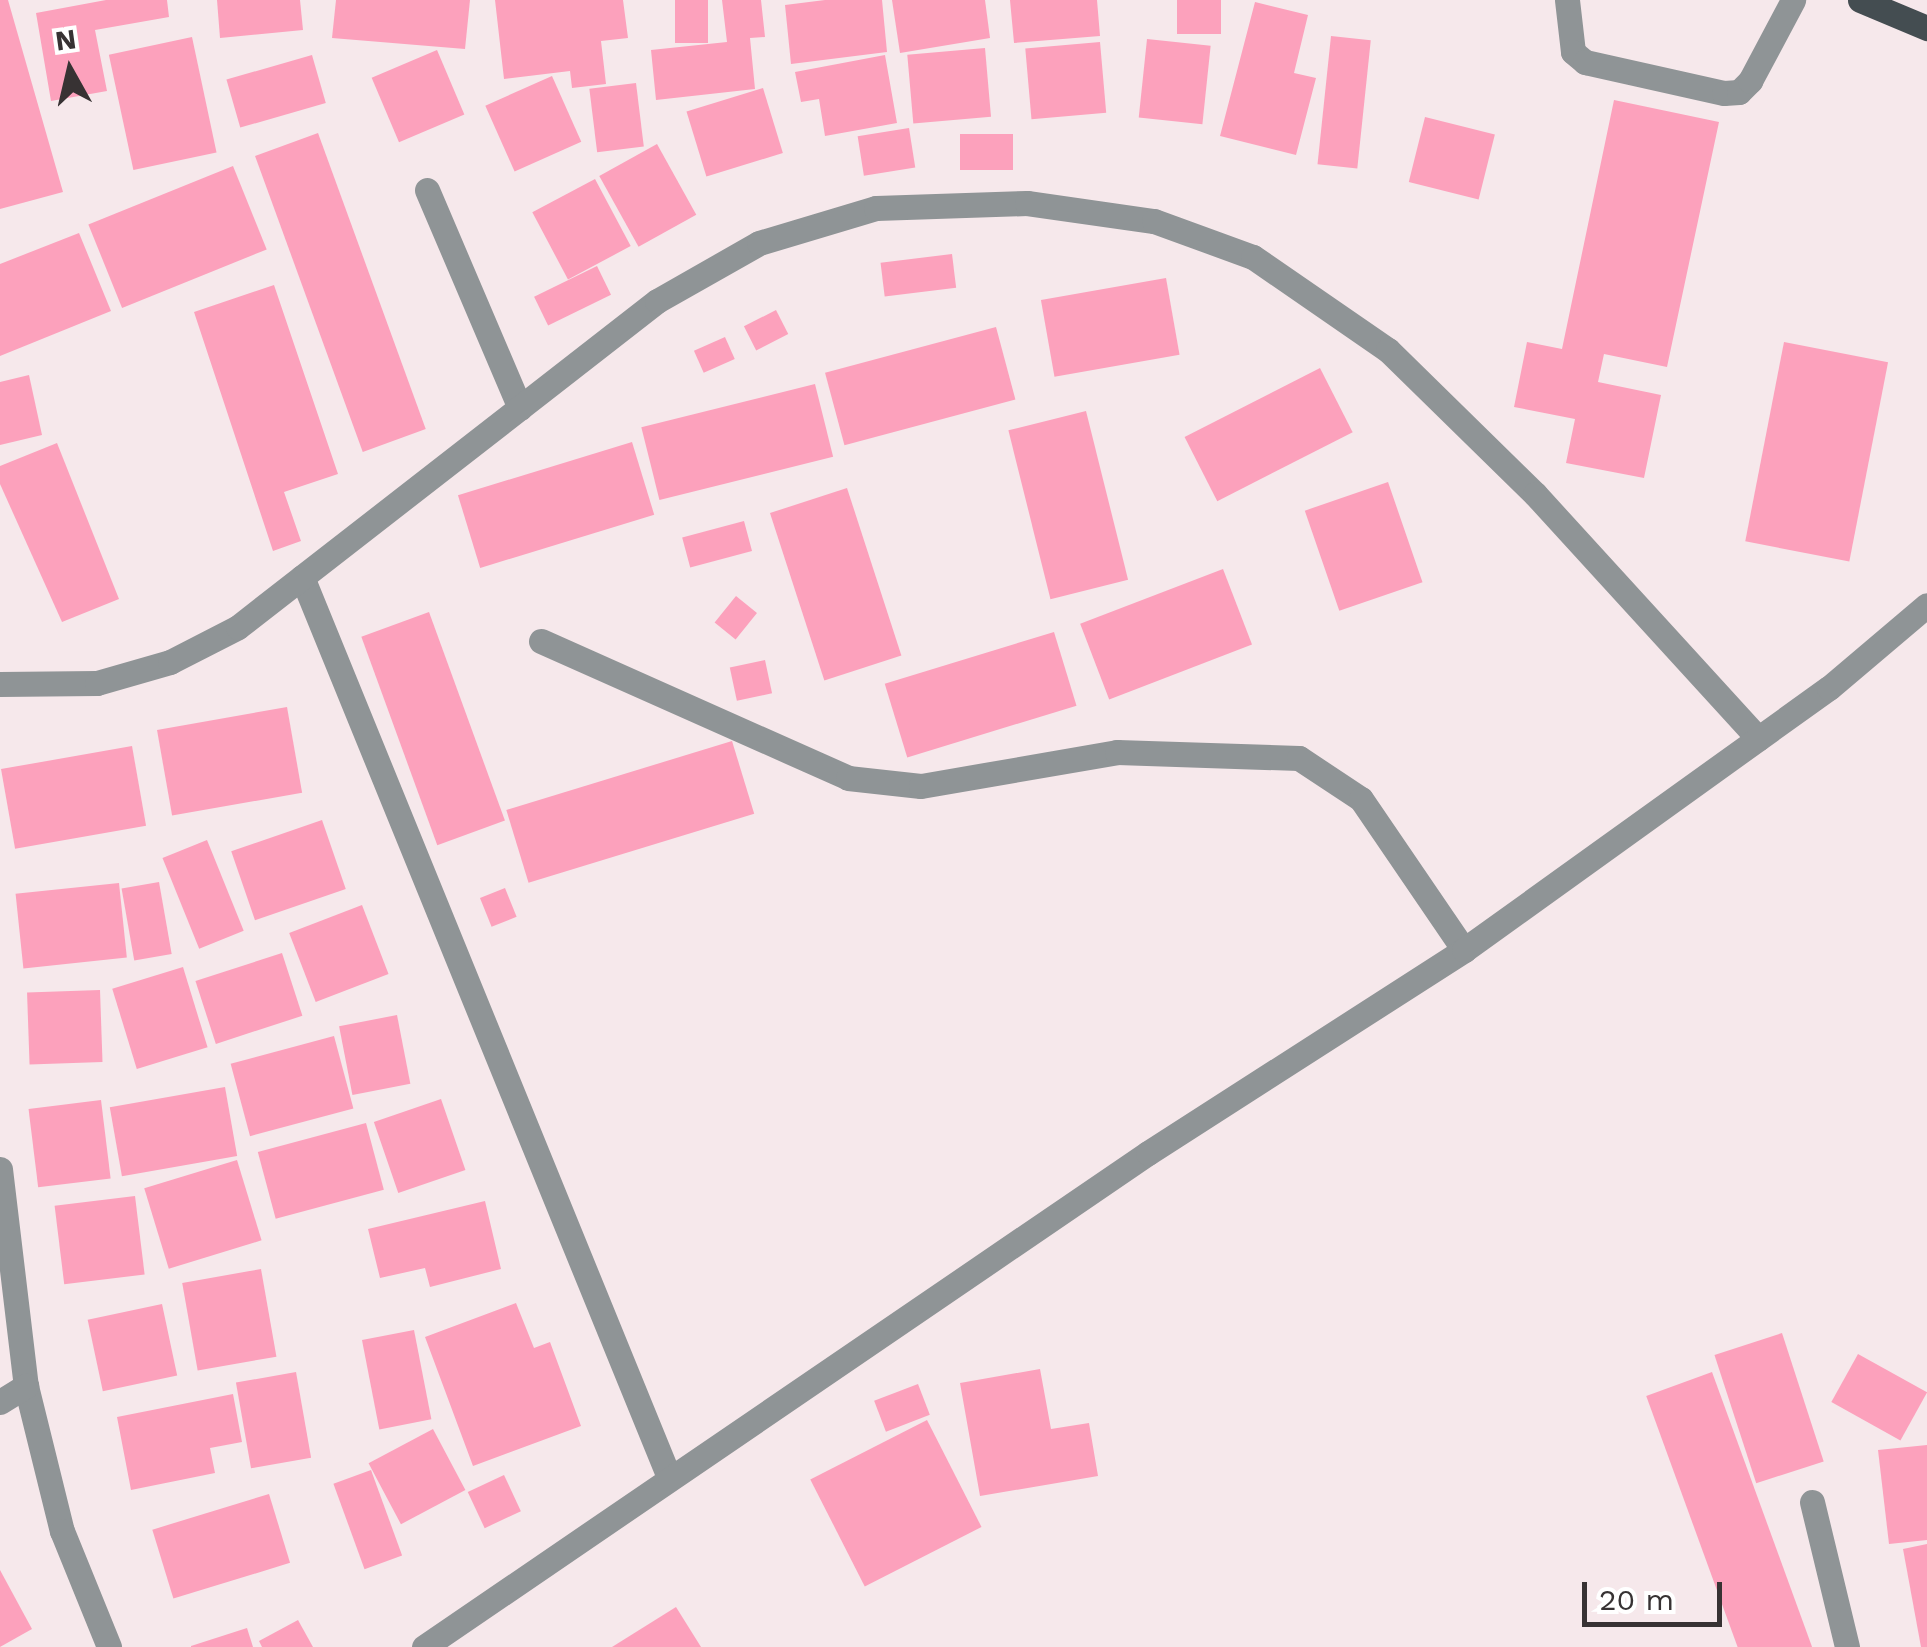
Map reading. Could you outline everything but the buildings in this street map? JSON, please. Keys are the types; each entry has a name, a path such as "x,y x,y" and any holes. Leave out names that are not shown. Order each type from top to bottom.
{"main road":[{"path":"1860,0 1927,28"}],"street":[{"path":"1567,0 1573,52 1585,62 1724,93 1739,92 1750,81 1793,0"},
{"path":"427,190 520,408"},
{"path":"0,684 97,682 170,662 238,627 657,302 759,243 876,208 1027,203 1154,222 1254,257 1388,350 1535,494 1758,738"},
{"path":"302,577 669,1477"},
{"path":"424,1647 1131,1164 1464,950 1758,738 1927,605"},
{"path":"542,641 848,778 921,786 1117,752 1299,758 1362,799 1464,950"},
{"path":"0,1169 26,1386 62,1530 109,1647"},
{"path":"0,1402 26,1386"},
{"path":"1812,1502 1848,1647"}]}
